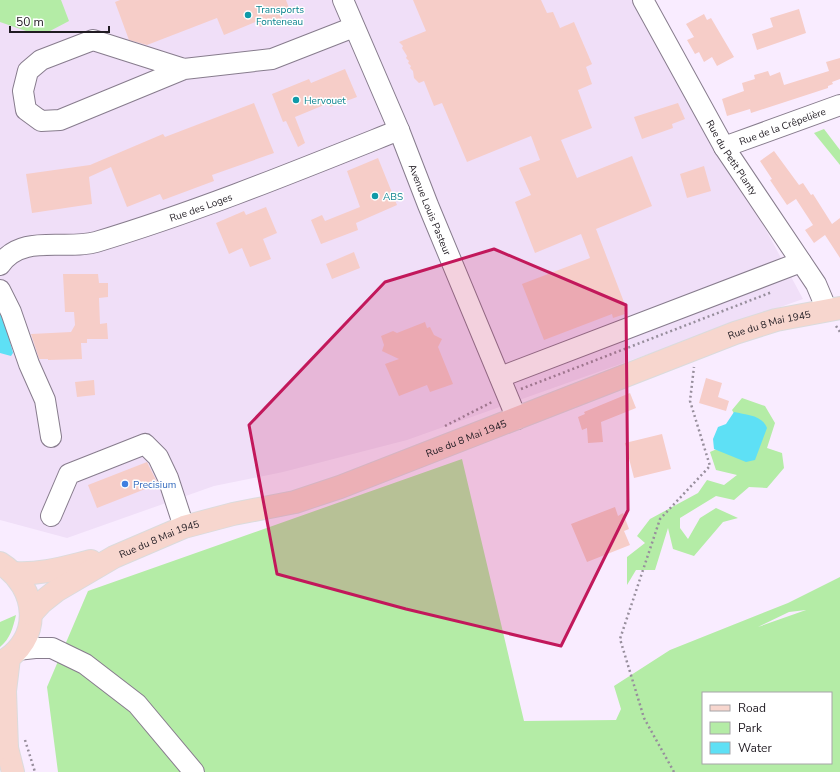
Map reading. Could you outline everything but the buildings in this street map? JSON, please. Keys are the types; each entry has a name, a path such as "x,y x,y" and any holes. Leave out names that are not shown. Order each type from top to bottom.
{"main road":[{"name":"Rue du 8 Mai 1945","path":"114,557 184,527 233,514 295,502 333,490 735,333 776,320 828,310"},
{"path":"7,568 25,574 62,569 114,557"},
{"path":"13,772 4,740 5,691 9,657 26,637 31,618 42,602 56,591 114,557"},
{"path":"7,568 27,592 31,618"}],"street":[{"name":"Avenue Louis Pasteur","path":"343,0 399,130 428,205 517,419"},
{"name":"Rue du Petit Planty","path":"643,0 724,147 816,284 828,310"},
{"path":"184,69 93,40 41,60 28,71 23,91 26,110 41,120 60,120 184,69 272,60 354,27"},
{"name":"Rue de la Crêpelière","path":"724,147 840,105"},
{"name":"Rue des Loges","path":"0,265 6,256 18,248 56,244 91,243 212,204 399,130"},
{"path":"503,385 801,262"},
{"path":"0,290 11,312 29,364 45,400 51,437"},
{"path":"51,516 69,474 145,444 158,457 168,478 184,527"},
{"path":"31,618 52,648"},
{"path":"9,657 35,648 52,648 85,664 137,704 194,772"}],"path":[{"path":"503,385 739,306 779,289"},
{"path":"674,772 644,718 620,639 660,519 710,466 690,402 696,349"}],"highlighted area":[{"path":"494,249 626,305 628,510 561,646 406,609 277,574 249,425 385,282"}],"shaded area":[{"path":"0,0 651,0 721,146 803,299 407,440 283,472 214,486 67,538 0,520"}],"green space":[{"path":"0,0 61,0 69,21 50,31 29,32 0,22"},
{"path":"824,129 840,150 840,165 814,133"},
{"path":"742,398 765,406 775,423 767,448 782,453 784,468 767,488 749,487 734,500 716,496 680,518 680,528 688,539 700,518 716,508 738,518 723,522 694,556 673,549 668,528 655,570 636,570 627,585 627,557 645,543 637,536 650,519 698,493 707,480 724,485 737,475 716,470 710,452 726,445 739,422 732,410"},
{"path":"462,459 524,721 616,720 621,709 614,686 670,650 788,603 840,577 840,772 58,772 47,687 88,591","holes":["806,610 758,627 789,612"]},
{"path":"16,615 11,633 0,647 0,622"}],"water":[{"path":"0,311 3,315 13,353 11,356 0,353"},
{"path":"734,412 758,418 762,420 767,428 755,460 746,462 714,449 713,439 718,427 726,424"}],"place":[{"name":"Transports Fonteneau","path":"248,15"},
{"name":"Hervouet","path":"296,100"},
{"name":"ABS","path":"375,196"},
{"name":"Precisium","path":"125,484"}]}
